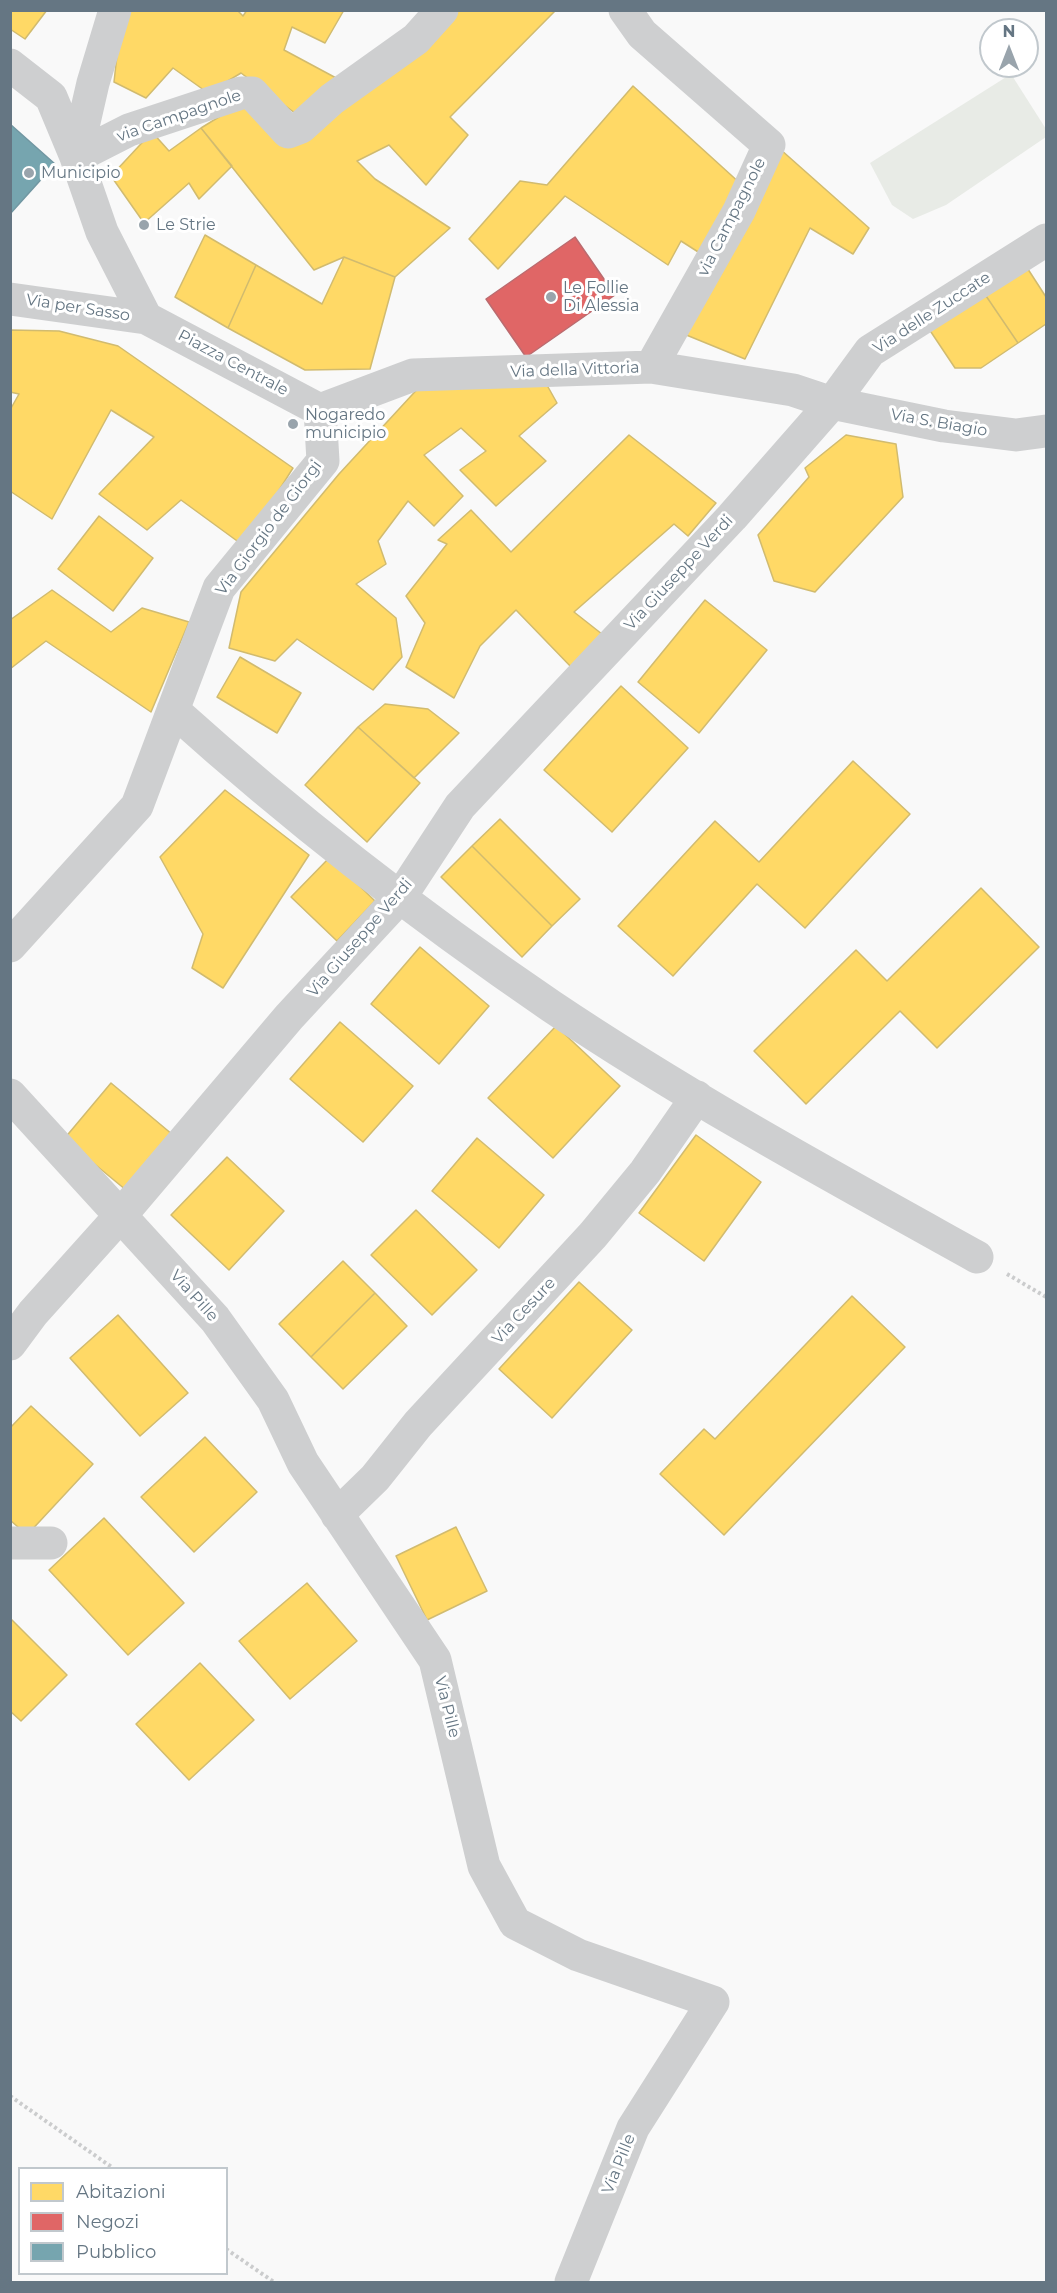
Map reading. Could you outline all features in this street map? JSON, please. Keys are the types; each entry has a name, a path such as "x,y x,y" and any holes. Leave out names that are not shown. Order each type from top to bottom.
{"street":[{"path":"76,158 93,83 115,10"},
{"name":"via Campagnole","path":"76,158 129,130 241,93 252,93 288,132 301,127 332,99 416,39 442,10"},
{"name":"via Campagnole","path":"625,10 642,34 769,145 739,211 651,367"},
{"path":"10,65 51,98 76,158 102,232 146,318"},
{"name":"Via delle Zuccate","path":"832,403 870,351 1047,240"},
{"name":"Via per Sasso","path":"10,299 146,318"},
{"name":"Piazza Centrale","path":"146,318 320,410"},
{"name":"Via della Vittoria","path":"320,410 413,375 651,367 793,390 832,403"},
{"name":"Via S. Biagio","path":"832,403 944,426 1016,435 1047,431"},
{"name":"Via Giuseppe Verdi","path":"10,1344 33,1313 121,1215 289,1017 401,896 460,806 732,517 832,403"},
{"name":"Via Giorgio de Giorgi","path":"10,946 137,806 219,588 323,461 320,410"},
{"path":"173,710 281,804 453,938 553,1007 767,1140 978,1257"},
{"name":"Via Pille","path":"10,1095 215,1318 273,1400 303,1463 435,1660 484,1866 515,1923 578,1954 713,2002 633,2128 571,2283"},
{"name":"Via Cesure","path":"337,1515 375,1478 418,1424 593,1235 645,1172 696,1097"},
{"path":"10,1544 51,1543"}],"path":[{"path":"978,1257 1047,1298"},
{"path":"10,2096 110,2167"},
{"path":"228,2250 274,2283"}],"shaded area":[{"path":"1005,78 1014,78 1046,129 1046,137 946,205 913,219 892,205 870,163"}],"building: Abitazioni":[{"path":"10,10 47,10 25,39 10,29"},
{"path":"122,10 237,10 243,16 247,10 344,10 325,43 292,27 284,50 338,79 303,119 241,73 208,93 173,68 146,98 114,82"},
{"path":"451,10 556,10 450,117 468,135 426,185 389,145 357,161 375,179 450,228 395,277 344,257 314,270 201,128 248,99 284,145"},
{"path":"633,86 742,185 706,257 681,241 668,265 565,196 498,269 469,239 520,181 547,185"},
{"path":"201,128 232,166 199,199 189,183 144,223 111,176 152,132 169,151"},
{"path":"780,149 869,228 853,254 810,228 745,359 679,332"},
{"path":"205,235 256,265 228,328 175,297"},
{"path":"344,257 395,277 370,369 305,370 228,328 256,265 322,304"},
{"path":"1024,263 1046,297 1046,324 1018,343 982,290"},
{"path":"982,290 1018,343 981,368 955,368 927,326"},
{"path":"10,330 59,331 118,346 293,468 244,546 181,500 147,530 99,494 154,437 111,410 52,519 10,491 10,410 19,394 10,392"},
{"path":"543,378 557,403 519,436 546,461 496,506 460,470 486,451 461,428 424,455 463,496 434,526 408,501 378,541 386,564 356,584 396,618 402,657 373,690 297,639 275,661 229,648 241,592 339,474 423,383"},
{"path":"629,435 716,503 688,536 674,524 574,612 607,638 574,670 516,610 480,646 454,698 406,667 425,623 406,596 447,544 438,540 471,510 511,552"},
{"path":"846,435 896,444 903,497 815,592 774,581 758,535 809,477 805,468"},
{"path":"99,516 153,558 113,611 58,569"},
{"path":"52,590 111,632 142,608 189,622 151,712 46,641 10,669 10,620"},
{"path":"705,600 767,650 699,733 638,682"},
{"path":"240,657 301,693 277,733 217,697"},
{"path":"621,686 688,748 612,832 544,770"},
{"path":"385,704 428,709 459,733 414,778 358,727"},
{"path":"358,727 420,783 367,842 305,785"},
{"path":"853,761 910,814 805,928 757,884 673,976 618,926 715,821 759,862"},
{"path":"225,790 309,855 223,988 192,968 203,934 160,857"},
{"path":"500,819 580,899 552,926 472,846"},
{"path":"472,846 552,926 522,957 441,877"},
{"path":"330,857 375,901 337,941 291,897"},
{"path":"981,888 1039,947 937,1048 900,1011 806,1104 754,1051 856,950 887,981"},
{"path":"420,947 489,1006 439,1064 371,1004"},
{"path":"340,1022 413,1086 363,1142 290,1079"},
{"path":"556,1026 620,1086 553,1158 488,1098"},
{"path":"111,1083 173,1135 126,1190 64,1139"},
{"path":"696,1135 761,1182 704,1261 639,1213"},
{"path":"477,1138 544,1195 499,1248 432,1191"},
{"path":"227,1157 284,1211 229,1270 171,1215"},
{"path":"416,1210 477,1270 432,1315 371,1255"},
{"path":"343,1261 375,1293 311,1357 279,1324"},
{"path":"579,1282 632,1330 552,1418 499,1369"},
{"path":"375,1293 407,1326 343,1389 311,1357"},
{"path":"852,1296 905,1347 724,1535 660,1474 704,1429 715,1439"},
{"path":"118,1315 188,1393 140,1436 70,1358"},
{"path":"31,1406 93,1464 27,1535 10,1520 10,1428"},
{"path":"205,1437 257,1492 194,1552 141,1497"},
{"path":"104,1518 184,1603 128,1655 49,1570"},
{"path":"456,1527 487,1591 427,1620 396,1556"},
{"path":"307,1583 357,1641 290,1699 239,1641"},
{"path":"10,1618 67,1675 21,1721 10,1711"},
{"path":"200,1663 254,1720 189,1780 136,1724"}],"building: Negozi":[{"name":"Le Follie Di Alessia","path":"575,237 615,295 526,357 486,299"}],"building: Pubblico":[{"name":"Municipio","path":"10,124 55,164 10,214"}],"place":[{"name":"Municipio","path":"29,173"},
{"name":"Le Strie","path":"144,225"},
{"name":"Le Follie Di Alessia","path":"551,297"},
{"name":"Nogaredo municipio","path":"293,424"}]}
